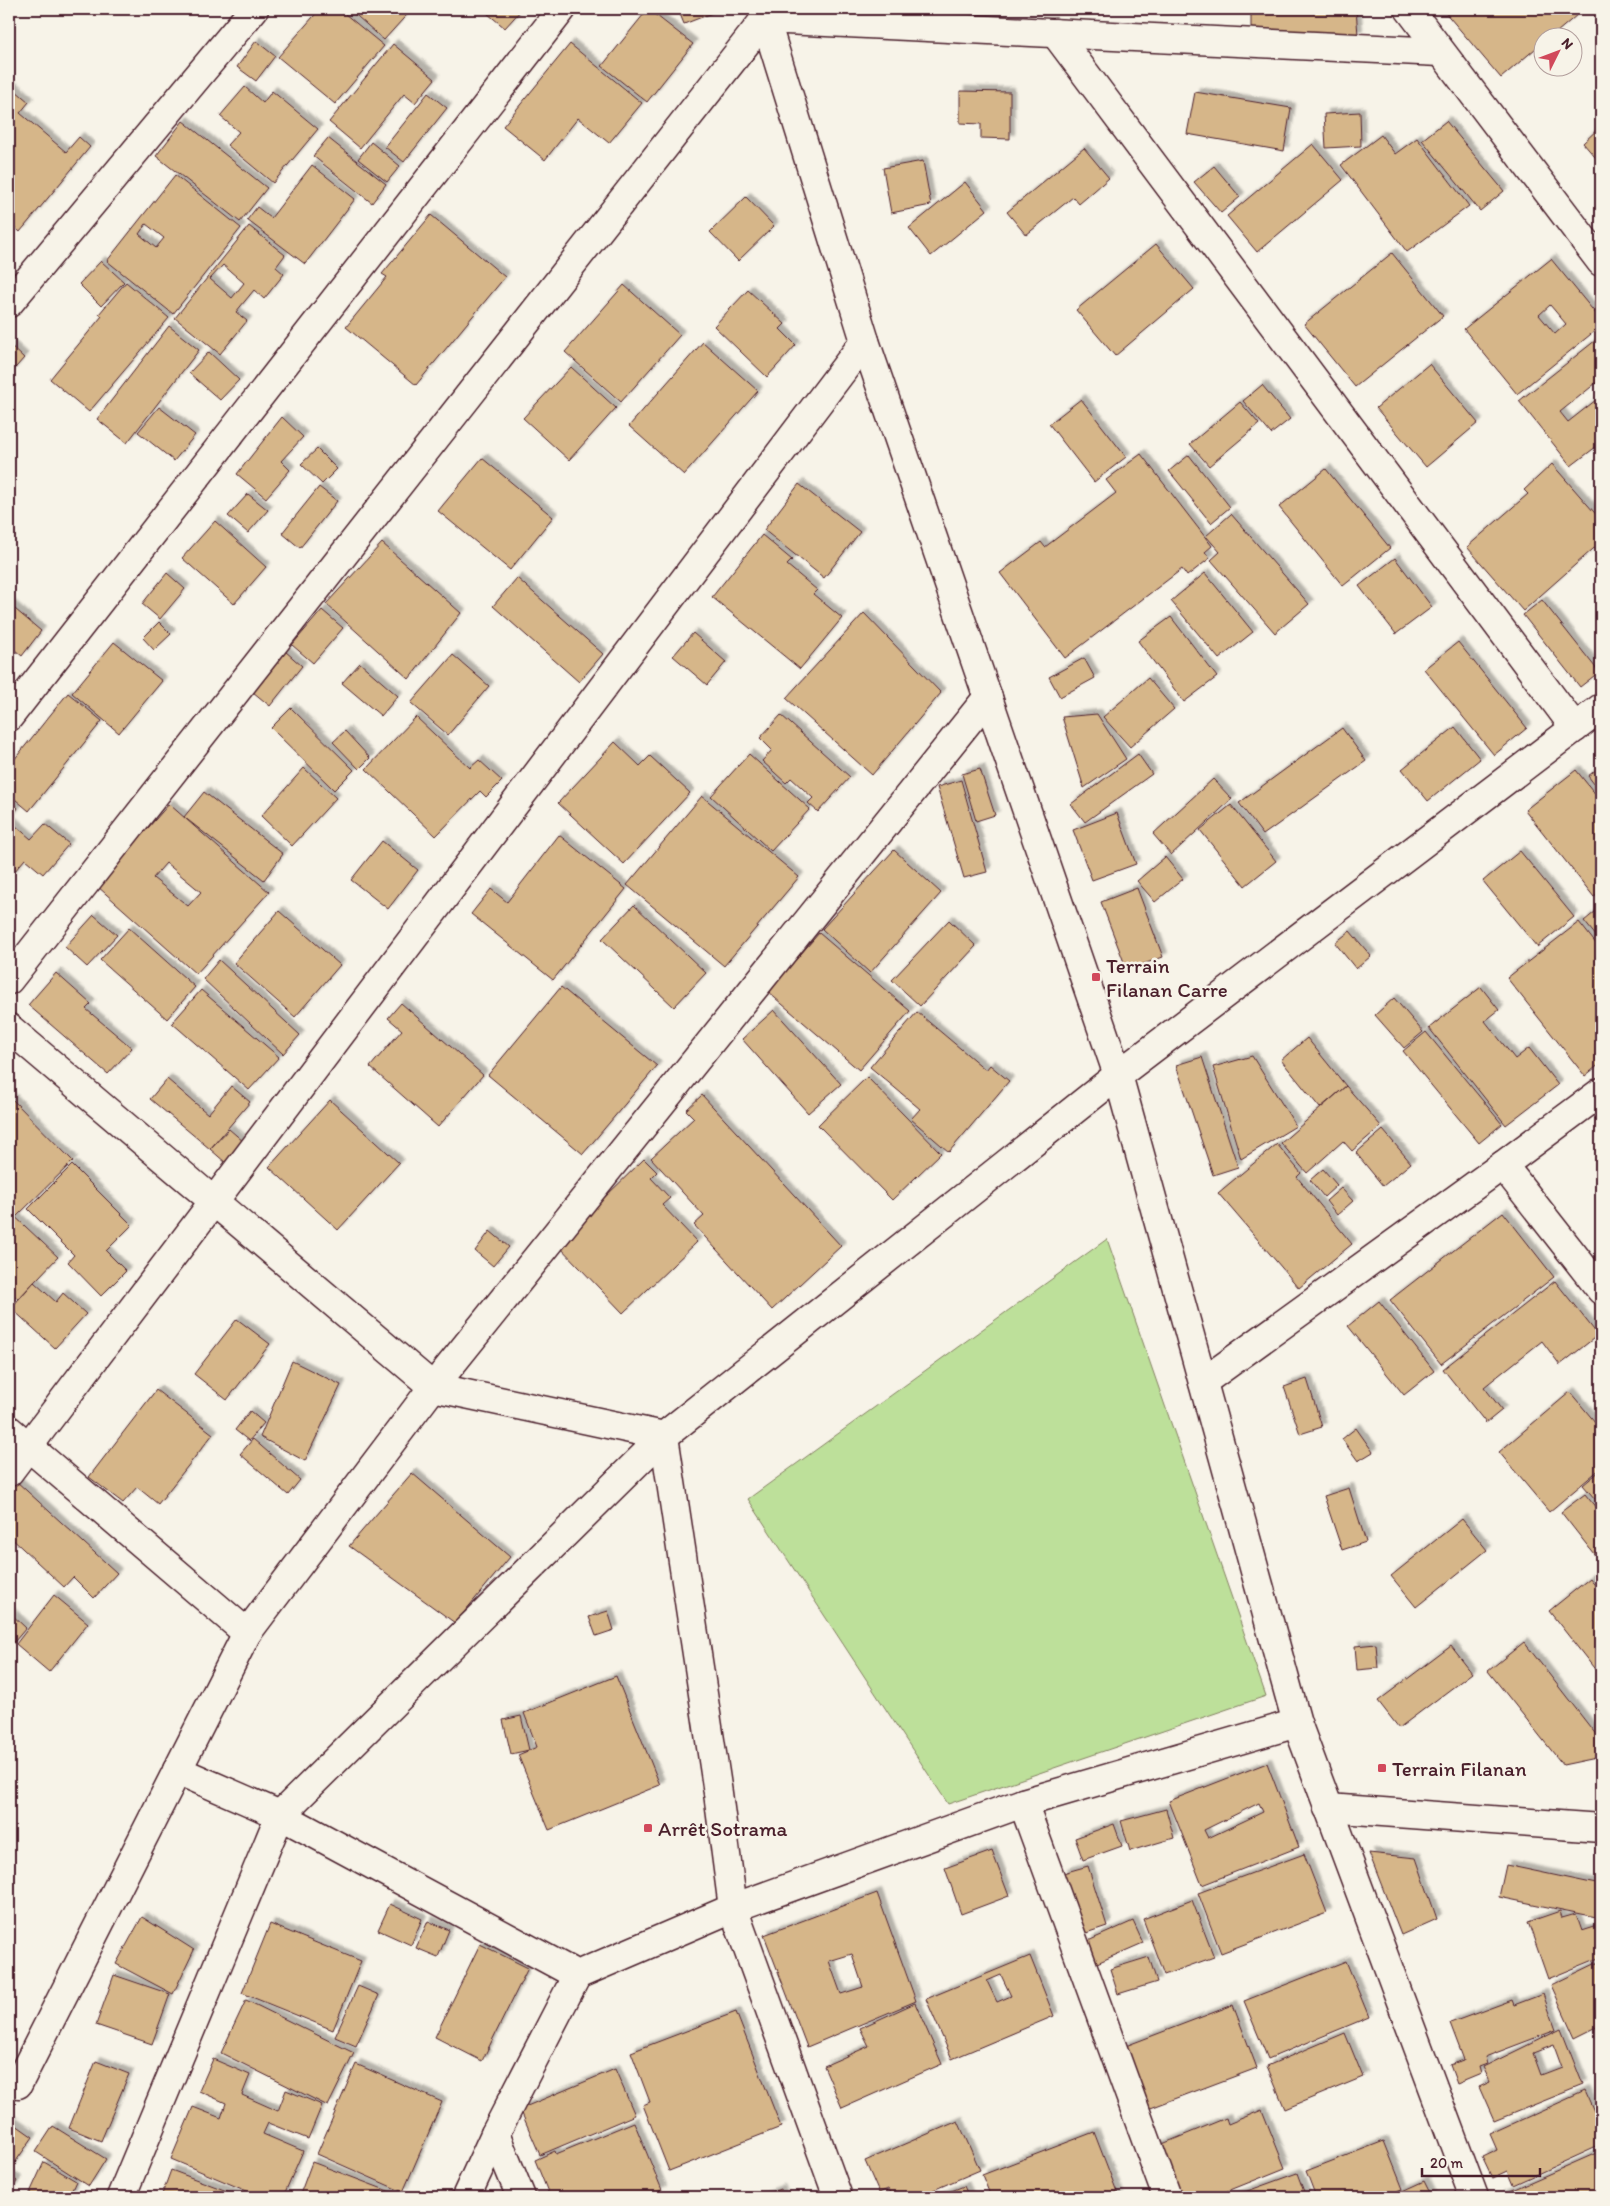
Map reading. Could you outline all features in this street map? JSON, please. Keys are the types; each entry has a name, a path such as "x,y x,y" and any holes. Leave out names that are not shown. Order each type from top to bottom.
{"street":[{"path":"9,303 254,9"},
{"path":"9,717 562,9"},
{"path":"1409,9 1601,262"},
{"path":"763,14 1055,33 1440,52"},
{"path":"763,14 865,341 1118,1075 1297,1723 1474,2197"},
{"path":"9,980 763,14"},
{"path":"1055,33 1574,728"},
{"path":"9,1472 18,1438 214,1202 865,341"},
{"path":"9,2078 18,2084 247,1634 433,1387 988,697"},
{"path":"122,2197 280,1814 664,1436 1118,1075 1601,708"},
{"path":"9,1028 433,1387 664,1436"},
{"path":"1203,1382 1601,1092"},
{"path":"1503,1165 1601,1290"},
{"path":"664,1436 718,1793 733,1908 838,2197"},
{"path":"18,1438 247,1634"},
{"path":"466,2197 494,2134 578,1975 733,1908 1023,1803 1297,1723"},
{"path":"177,1770 280,1814 578,1975"},
{"path":"1023,1803 1167,2197"},
{"path":"1328,1808 1601,1828"},
{"path":"494,2134 521,2197"}],"green space":[{"path":"1107,1239 1266,1696 948,1804 748,1499"}],"building":[{"path":"320,9 339,9 384,46 335,104 278,57"},
{"path":"349,9 412,9 384,40"},
{"path":"482,9 522,9 505,28"},
{"path":"648,9 693,44 647,102 602,66"},
{"path":"678,9 723,9 684,24"},
{"path":"1251,9 1356,9 1358,35 1251,32"},
{"path":"1447,9 1584,9 1562,28 1532,28 1532,52 1501,78 1444,11"},
{"path":"256,41 275,56 256,81 237,67"},
{"path":"393,44 435,79 415,103 404,94 360,148 329,122"},
{"path":"570,44 642,103 609,143 578,118 545,160 503,126"},
{"path":"9,85 29,102 20,113 66,152 79,137 90,147 20,232 9,222"},
{"path":"245,87 263,103 272,91 318,129 273,183 227,145 239,132 220,116"},
{"path":"960,91 1010,92 1010,139 981,138 981,124 960,123"},
{"path":"1195,92 1291,108 1284,151 1187,134"},
{"path":"428,93 447,108 404,162 385,147"},
{"path":"1360,112 1361,146 1326,148 1324,114"},
{"path":"183,121 267,188 240,222 156,156"},
{"path":"1446,121 1504,191 1480,211 1422,140"},
{"path":"1601,126 1601,164 1583,143"},
{"path":"1381,135 1395,154 1417,138 1469,206 1407,252 1341,165"},
{"path":"328,138 386,184 372,203 313,156"},
{"path":"371,142 400,166 387,182 358,159"},
{"path":"1313,144 1343,180 1257,252 1227,216"},
{"path":"1084,148 1109,178 1079,204 1073,197 1026,235 1007,212"},
{"path":"923,161 931,205 891,213 883,168"},
{"path":"312,165 355,199 305,264 247,220 257,207 271,218"},
{"path":"1214,166 1240,197 1221,213 1194,182"},
{"path":"175,175 241,228 173,314 107,261","holes":["146,224 164,238 156,248 139,234"]},
{"path":"965,182 987,210 931,256 909,228"},
{"path":"746,197 774,226 738,261 710,232"},
{"path":"431,215 505,277 416,385 346,327 387,277 382,274"},
{"path":"249,226 285,255 276,267 284,274 264,299 254,290 236,312 247,321 220,354 175,318","holes":["223,265 244,283 232,298 210,279"]},
{"path":"1156,244 1194,289 1115,356 1076,310"},
{"path":"1392,253 1443,316 1355,387 1304,324"},
{"path":"1551,259 1601,320 1601,326 1517,394 1464,329","holes":["1550,305 1566,324 1555,334 1539,315"]},
{"path":"101,261 124,282 101,306 79,284"},
{"path":"126,282 169,318 89,412 50,379 102,316 99,314"},
{"path":"624,285 680,335 621,402 565,352"},
{"path":"748,290 785,324 780,329 796,345 767,377 714,326"},
{"path":"169,326 199,350 127,443 97,419"},
{"path":"1601,336 1601,379 1560,412 1568,422 1601,396 1601,443 1571,466 1519,401"},
{"path":"703,342 758,391 684,475 629,426"},
{"path":"9,344 24,358 9,375"},
{"path":"209,352 239,380 220,400 189,373"},
{"path":"1429,364 1478,423 1426,467 1376,408"},
{"path":"571,367 616,408 569,460 523,418"},
{"path":"1262,385 1290,419 1271,434 1243,401"},
{"path":"1081,399 1126,457 1094,482 1049,424"},
{"path":"1240,402 1259,424 1209,466 1190,444"},
{"path":"159,407 195,435 174,461 138,432"},
{"path":"282,417 303,437 281,461 290,470 266,498 237,474"},
{"path":"317,449 337,469 322,484 301,464"},
{"path":"1141,454 1212,546 1205,552 1210,558 1187,576 1182,569 1065,658 1000,573 1041,542 1045,547 1116,493 1106,480"},
{"path":"1189,455 1230,507 1211,523 1169,471"},
{"path":"482,458 553,517 510,570 438,511"},
{"path":"1552,464 1601,520 1601,542 1523,611 1467,547 1528,494 1524,490"},
{"path":"1326,469 1390,548 1343,586 1279,507"},
{"path":"799,484 860,532 824,578 764,530"},
{"path":"319,487 337,501 300,548 282,533"},
{"path":"248,494 268,510 248,533 228,516"},
{"path":"1231,514 1309,604 1275,633 1211,560 1220,552 1206,536"},
{"path":"215,521 266,567 234,604 182,558"},
{"path":"762,535 792,560 787,565 817,590 813,594 842,618 800,669 712,597"},
{"path":"382,543 461,613 409,679 326,604"},
{"path":"1395,558 1432,607 1396,634 1359,586"},
{"path":"167,573 185,589 160,619 142,604"},
{"path":"1205,573 1253,632 1219,659 1171,601"},
{"path":"517,578 603,654 579,682 493,606"},
{"path":"1542,600 1599,672 1580,687 1523,615"},
{"path":"9,604 41,631 22,656 9,645"},
{"path":"322,610 343,628 313,663 292,645"},
{"path":"864,613 941,693 872,775 786,698"},
{"path":"1171,617 1217,677 1184,702 1138,641"},
{"path":"159,622 171,634 154,650 143,638"},
{"path":"693,633 726,662 707,685 673,656"},
{"path":"114,642 162,681 119,733 72,693"},
{"path":"1458,642 1527,728 1494,755 1424,669"},
{"path":"285,651 302,666 270,706 253,692"},
{"path":"453,655 489,686 448,735 411,703"},
{"path":"1084,658 1095,678 1060,697 1049,677"},
{"path":"360,663 398,696 381,716 342,683"},
{"path":"1148,678 1174,709 1130,747 1103,717"},
{"path":"68,693 102,721 29,811 9,794 9,766"},
{"path":"291,708 354,770 334,790 271,728"},
{"path":"1097,714 1126,759 1084,788 1062,717"},
{"path":"781,715 850,777 818,812 808,803 813,798 791,778 786,783 762,761 772,750 760,738"},
{"path":"416,717 470,768 479,760 502,781 486,797 480,791 436,836 366,769"},
{"path":"1455,727 1480,759 1428,801 1402,769"},
{"path":"1342,728 1366,761 1263,835 1239,803"},
{"path":"345,731 370,758 359,769 333,742"},
{"path":"615,742 640,766 650,756 690,793 624,864 558,803"},
{"path":"749,754 810,809 771,851 711,796"},
{"path":"1138,754 1152,774 1085,822 1071,804"},
{"path":"1601,766 1601,793 1588,776"},
{"path":"304,768 336,798 292,846 261,816"},
{"path":"980,769 995,815 976,821 962,774"},
{"path":"1576,770 1601,801 1601,892 1594,897 1525,810"},
{"path":"1213,779 1232,799 1171,855 1153,834"},
{"path":"961,780 987,872 964,878 937,787"},
{"path":"204,792 283,854 264,880 184,817"},
{"path":"702,796 799,877 724,966 627,885"},
{"path":"9,800 18,808 9,820"},
{"path":"169,804 269,892 196,974 97,886","holes":["166,863 201,892 188,906 153,878"]},
{"path":"1231,805 1276,861 1245,886 1200,830"},
{"path":"1117,813 1136,864 1092,880 1073,830"},
{"path":"9,820 31,839 45,824 69,844 43,874 25,859 9,878"},
{"path":"559,835 626,889 553,980 471,914 491,889 507,902"},
{"path":"382,841 418,870 388,909 351,880"},
{"path":"894,850 941,893 870,973 822,929"},
{"path":"1520,851 1574,917 1537,947 1483,881"},
{"path":"1165,857 1183,879 1155,902 1137,881"},
{"path":"1137,888 1163,957 1127,970 1101,902"},
{"path":"634,905 706,973 674,1007 602,939"},
{"path":"1601,907 1601,942 1584,921"},
{"path":"279,911 340,965 295,1017 234,963"},
{"path":"94,915 117,935 87,967 65,947"},
{"path":"949,920 976,946 920,1006 892,980"},
{"path":"1579,922 1601,950 1601,1063 1585,1076 1507,978"},
{"path":"129,928 195,987 167,1019 100,960"},
{"path":"1350,931 1371,956 1356,969 1335,943"},
{"path":"819,933 910,1011 859,1070 768,992"},
{"path":"219,960 300,1035 283,1054 203,979"},
{"path":"56,973 91,1004 86,1009 132,1048 108,1074 28,1005"},
{"path":"561,987 657,1066 583,1154 488,1075"},
{"path":"1481,987 1499,1010 1485,1021 1515,1059 1529,1048 1558,1085 1506,1125 1429,1028"},
{"path":"201,990 279,1057 249,1090 172,1023"},
{"path":"1394,998 1423,1032 1404,1048 1375,1015"},
{"path":"401,1003 483,1075 438,1127 370,1067 402,1030 388,1018"},
{"path":"774,1010 841,1084 808,1113 742,1039"},
{"path":"917,1012 986,1070 990,1065 1009,1081 949,1152 911,1119 920,1109 870,1067"},
{"path":"1426,1032 1502,1124 1479,1143 1403,1051"},
{"path":"1307,1038 1346,1086 1320,1108 1281,1060"},
{"path":"1252,1056 1296,1126 1241,1159 1213,1067"},
{"path":"1202,1057 1238,1167 1213,1175 1176,1065"},
{"path":"867,1077 941,1153 892,1200 818,1125"},
{"path":"167,1079 208,1114 231,1086 250,1102 210,1149 150,1099"},
{"path":"1346,1086 1381,1126 1352,1151 1343,1141 1307,1173 1281,1143"},
{"path":"702,1095 841,1246 772,1310 694,1225 704,1216 651,1158 694,1118 686,1110"},
{"path":"9,1096 73,1161 16,1217 9,1209"},
{"path":"330,1100 399,1163 338,1230 269,1167"},
{"path":"229,1129 244,1142 226,1163 210,1149"},
{"path":"1383,1130 1411,1163 1383,1186 1356,1153"},
{"path":"1277,1144 1301,1173 1297,1177 1352,1244 1299,1288 1218,1193"},
{"path":"644,1159 657,1172 651,1178 670,1198 662,1205 697,1242 623,1313 557,1244"},
{"path":"72,1165 132,1225 106,1251 126,1271 101,1296 68,1262 74,1255 28,1209"},
{"path":"1323,1169 1337,1185 1324,1197 1310,1180"},
{"path":"1341,1188 1353,1201 1337,1215 1326,1201"},
{"path":"9,1211 58,1257 18,1299 9,1291"},
{"path":"1503,1212 1554,1277 1441,1364 1390,1300"},
{"path":"490,1231 509,1247 493,1266 475,1251"},
{"path":"1555,1281 1598,1335 1560,1365 1542,1341 1484,1387 1502,1410 1486,1423 1443,1369"},
{"path":"34,1282 56,1302 63,1293 86,1314 55,1348 11,1308"},
{"path":"1379,1301 1434,1371 1404,1395 1348,1326"},
{"path":"237,1319 270,1344 227,1400 194,1374"},
{"path":"292,1361 341,1385 305,1461 260,1437"},
{"path":"1307,1379 1322,1427 1300,1434 1284,1387"},
{"path":"156,1390 213,1434 158,1504 137,1487 123,1503 89,1477"},
{"path":"1570,1392 1601,1429 1601,1468 1549,1512 1499,1452"},
{"path":"250,1411 264,1423 249,1441 235,1430"},
{"path":"1356,1428 1373,1452 1358,1461 1342,1439"},
{"path":"253,1439 300,1480 288,1495 240,1454"},
{"path":"1601,1470 1601,1506 1583,1485"},
{"path":"412,1473 510,1557 455,1623 349,1546"},
{"path":"16,1481 117,1573 94,1598 73,1577 64,1587 9,1536 9,1489"},
{"path":"1349,1488 1366,1542 1342,1550 1324,1496"},
{"path":"1585,1494 1601,1514 1601,1563 1561,1512"},
{"path":"1462,1519 1487,1550 1416,1607 1391,1576"},
{"path":"1590,1578 1601,1593 1601,1677 1549,1611"},
{"path":"54,1595 88,1623 49,1672 16,1644"},
{"path":"608,1611 614,1630 596,1636 589,1617"},
{"path":"9,1612 26,1628 9,1648"},
{"path":"1524,1642 1601,1741 1601,1757 1563,1765 1488,1671"},
{"path":"1376,1644 1378,1668 1357,1670 1355,1646"},
{"path":"1451,1646 1472,1673 1399,1728 1378,1701"},
{"path":"616,1676 660,1785 549,1830 518,1755 537,1747 524,1713"},
{"path":"521,1716 529,1750 511,1754 503,1720"},
{"path":"1267,1763 1299,1847 1202,1885 1169,1801","holes":["1259,1803 1263,1812 1208,1838 1204,1830"]},
{"path":"1166,1809 1174,1838 1130,1851 1121,1821"},
{"path":"1114,1824 1122,1846 1083,1860 1075,1838"},
{"path":"992,1851 1009,1896 961,1914 945,1868"},
{"path":"1369,1853 1416,1858 1437,1919 1401,1935"},
{"path":"1304,1854 1327,1913 1221,1953 1198,1893"},
{"path":"1506,1865 1601,1885 1601,1918 1499,1897"},
{"path":"1088,1866 1107,1926 1083,1934 1063,1873"},
{"path":"877,1893 916,2001 807,2047 764,1935","holes":["852,1954 863,1987 841,1994 829,1961"]},
{"path":"1192,1900 1214,1957 1164,1975 1143,1919"},
{"path":"390,1904 422,1919 411,1945 378,1930"},
{"path":"1560,1911 1562,1918 1576,1914 1582,1931 1601,1925 1601,1957 1548,1979 1528,1922"},
{"path":"142,1917 194,1950 173,1994 116,1964"},
{"path":"428,1921 449,1930 438,1957 416,1948"},
{"path":"1133,1921 1143,1943 1097,1963 1088,1941"},
{"path":"270,1924 361,1961 333,2030 242,1993"},
{"path":"480,1944 528,1968 482,2061 435,2037"},
{"path":"1030,1956 1054,2016 952,2059 926,1999","holes":["1001,1975 1011,1996 997,2002 987,1981"]},
{"path":"1149,1957 1157,1982 1118,1994 1110,1969"},
{"path":"1346,1961 1369,2017 1268,2059 1244,2001"},
{"path":"1601,1961 1601,2025 1575,2038 1551,1985"},
{"path":"114,1975 170,1994 152,2044 96,2025"},
{"path":"358,1986 379,1995 356,2046 335,2037"},
{"path":"1543,1994 1556,2030 1485,2057 1487,2064 1479,2067 1481,2074 1457,2084 1450,2065 1464,2060 1450,2023 1512,2000 1514,2005"},
{"path":"246,2000 354,2053 328,2106 221,2053"},
{"path":"915,2003 942,2064 842,2108 824,2066 869,2046 860,2028"},
{"path":"1233,2005 1257,2068 1148,2109 1123,2047"},
{"path":"736,2012 781,2127 669,2171 643,2105 650,2102 631,2052"},
{"path":"1561,2029 1583,2085 1494,2121 1479,2087 1490,2082 1483,2067","holes":["1554,2045 1562,2067 1541,2075 1533,2053"]},
{"path":"1345,2033 1363,2077 1285,2109 1267,2066"},
{"path":"213,2059 250,2075 242,2095 278,2111 286,2090 322,2105 308,2139 268,2123 263,2134 303,2151 283,2197 261,2197 171,2159 193,2107 221,2118 226,2103 199,2091"},
{"path":"96,2061 129,2074 101,2141 69,2128"},
{"path":"356,2064 442,2102 403,2192 317,2154"},
{"path":"615,2069 635,2115 540,2155 520,2109"},
{"path":"1585,2091 1601,2127 1601,2145 1513,2185 1507,2171 1492,2178 1482,2157 1497,2150 1490,2134"},
{"path":"1262,2110 1285,2168 1213,2197 1175,2197 1155,2147 1226,2118 1228,2124"},
{"path":"9,2120 33,2137 9,2171"},
{"path":"958,2121 980,2170 917,2197 892,2197 888,2189 879,2193 865,2161"},
{"path":"634,2122 662,2190 643,2197 550,2197 535,2160 555,2151 556,2154"},
{"path":"53,2126 106,2159 89,2186 36,2152"},
{"path":"1094,2132 1119,2197 991,2197 982,2175"},
{"path":"1384,2141 1403,2189 1382,2197 1316,2197 1306,2171"},
{"path":"1601,2151 1601,2197 1502,2197 1501,2195"},
{"path":"44,2162 76,2181 69,2197 28,2197"},
{"path":"312,2162 404,2197 299,2197"},
{"path":"171,2170 243,2197 161,2197"},
{"path":"1297,2173 1306,2197 1231,2197"},
{"path":"9,2175 17,2181 9,2195"},
{"path":"1424,2181 1432,2197 1389,2197"},
{"path":"964,2186 969,2197 936,2197"},
{"path":"780,2189 783,2197 759,2197"}],"place":[{"name":"Terrain Filanan Carre","path":"1096,977"},
{"name":"Terrain Filanan","path":"1382,1768"},
{"name":"Arrêt Sotrama","path":"648,1828"}]}
